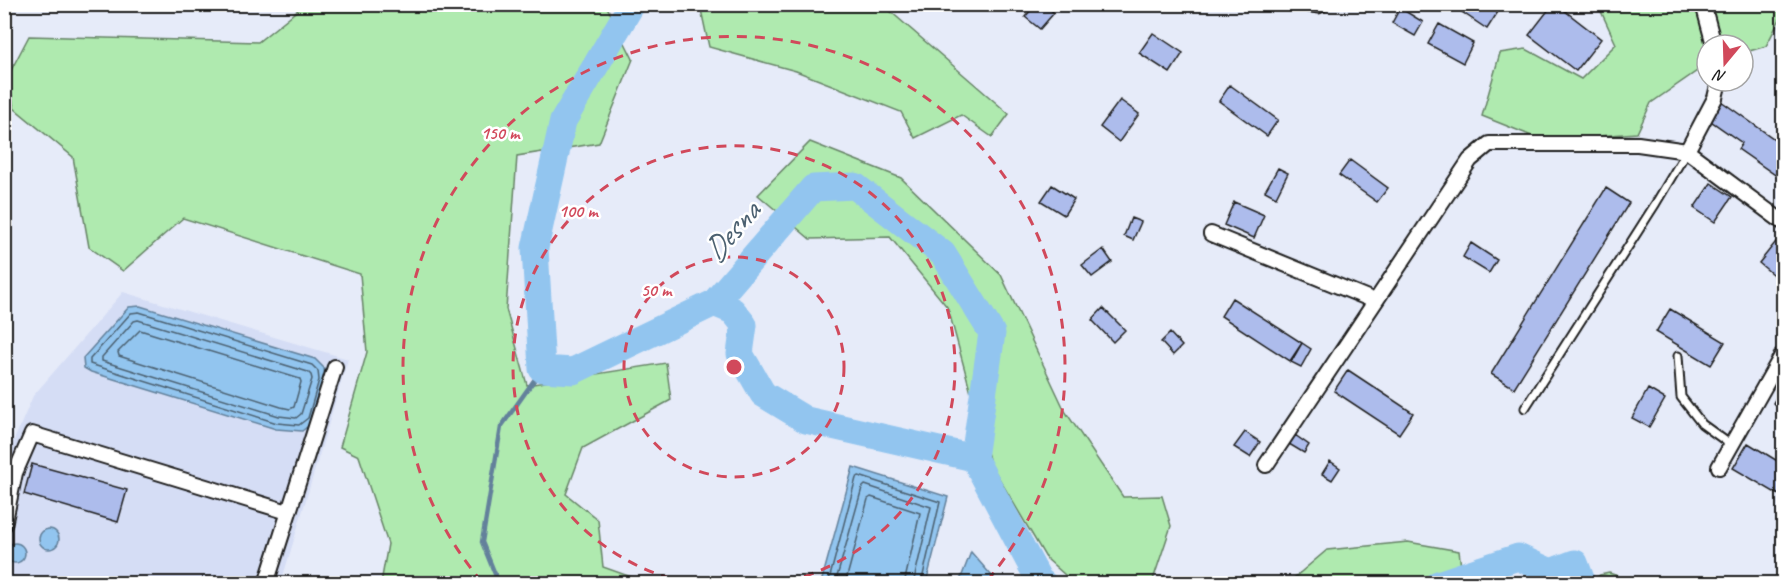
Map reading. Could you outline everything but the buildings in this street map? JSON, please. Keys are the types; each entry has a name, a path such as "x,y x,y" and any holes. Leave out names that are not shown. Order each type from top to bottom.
{"street":[{"path":"1702,4 1710,33"},
{"path":"1687,151 1716,93"},
{"path":"1266,465 1470,160 1489,144 1638,144 1687,151 1784,222"},
{"path":"1211,234 1375,302"},
{"path":"1719,467 1784,352"},
{"path":"266,584 335,367"},
{"path":"4,525 15,473 33,434 288,513"}],"lane":[{"path":"1280,4 1320,9 1328,4"},
{"path":"1525,408 1687,151"},
{"path":"1678,356 1681,397 1702,424 1731,445"}],"shaded area":[{"path":"123,292 348,359 281,583 5,584 5,461 33,396"}],"green space":[{"path":"304,5 606,5 633,59 599,143 517,156 506,309 527,385 666,363 671,400 583,448 566,494 598,520 603,567 648,583 381,583 388,544 359,456 340,447 367,352 360,274 183,218 123,271 89,247 73,157 14,108 8,76 29,36 258,42"},
{"path":"700,5 883,5 1009,114 992,137 961,115 915,138 901,112 796,71 709,47"},
{"path":"1590,5 1783,5 1783,13 1766,46 1755,49 1755,33 1695,33 1695,72 1651,103 1637,133 1542,140 1482,116 1500,53 1526,49 1581,79 1616,44 1599,7"},
{"path":"810,142 901,178 1001,275 1065,411 1123,497 1162,496 1171,526 1152,583 1074,583 1046,558 990,463 948,308 890,237 810,239 758,195"},
{"path":"1408,542 1459,551 1463,583 1288,583 1327,550"},
{"path":"1609,573 1618,576 1624,583 1592,583 1600,575"}],"water":[{"path":"140,306 315,359 324,368 325,380 313,422 302,431 276,429 84,368 83,358 129,307"},
{"path":"853,467 948,497 926,583 821,583"},
{"path":"49,529 56,532 59,539 56,546 49,549 42,546 39,539 42,532"},
{"path":"15,543 22,546 25,553 22,560 15,563 8,560 5,553 8,546"},
{"path":"971,552 998,583 959,583"}],"waterway":[{"name":"Desna","path":"632,4 563,121 535,248 542,369 573,371 714,303 813,188 855,186 943,254 992,333 974,458 1039,580 1044,584"},
{"path":"714,303 733,311 744,325 740,354 763,394 806,420 974,458"},
{"path":"499,584 482,542 501,427 542,369"},
{"name":"Desna","path":"1438,584 1518,557 1551,572 1575,563 1583,584"}]}
